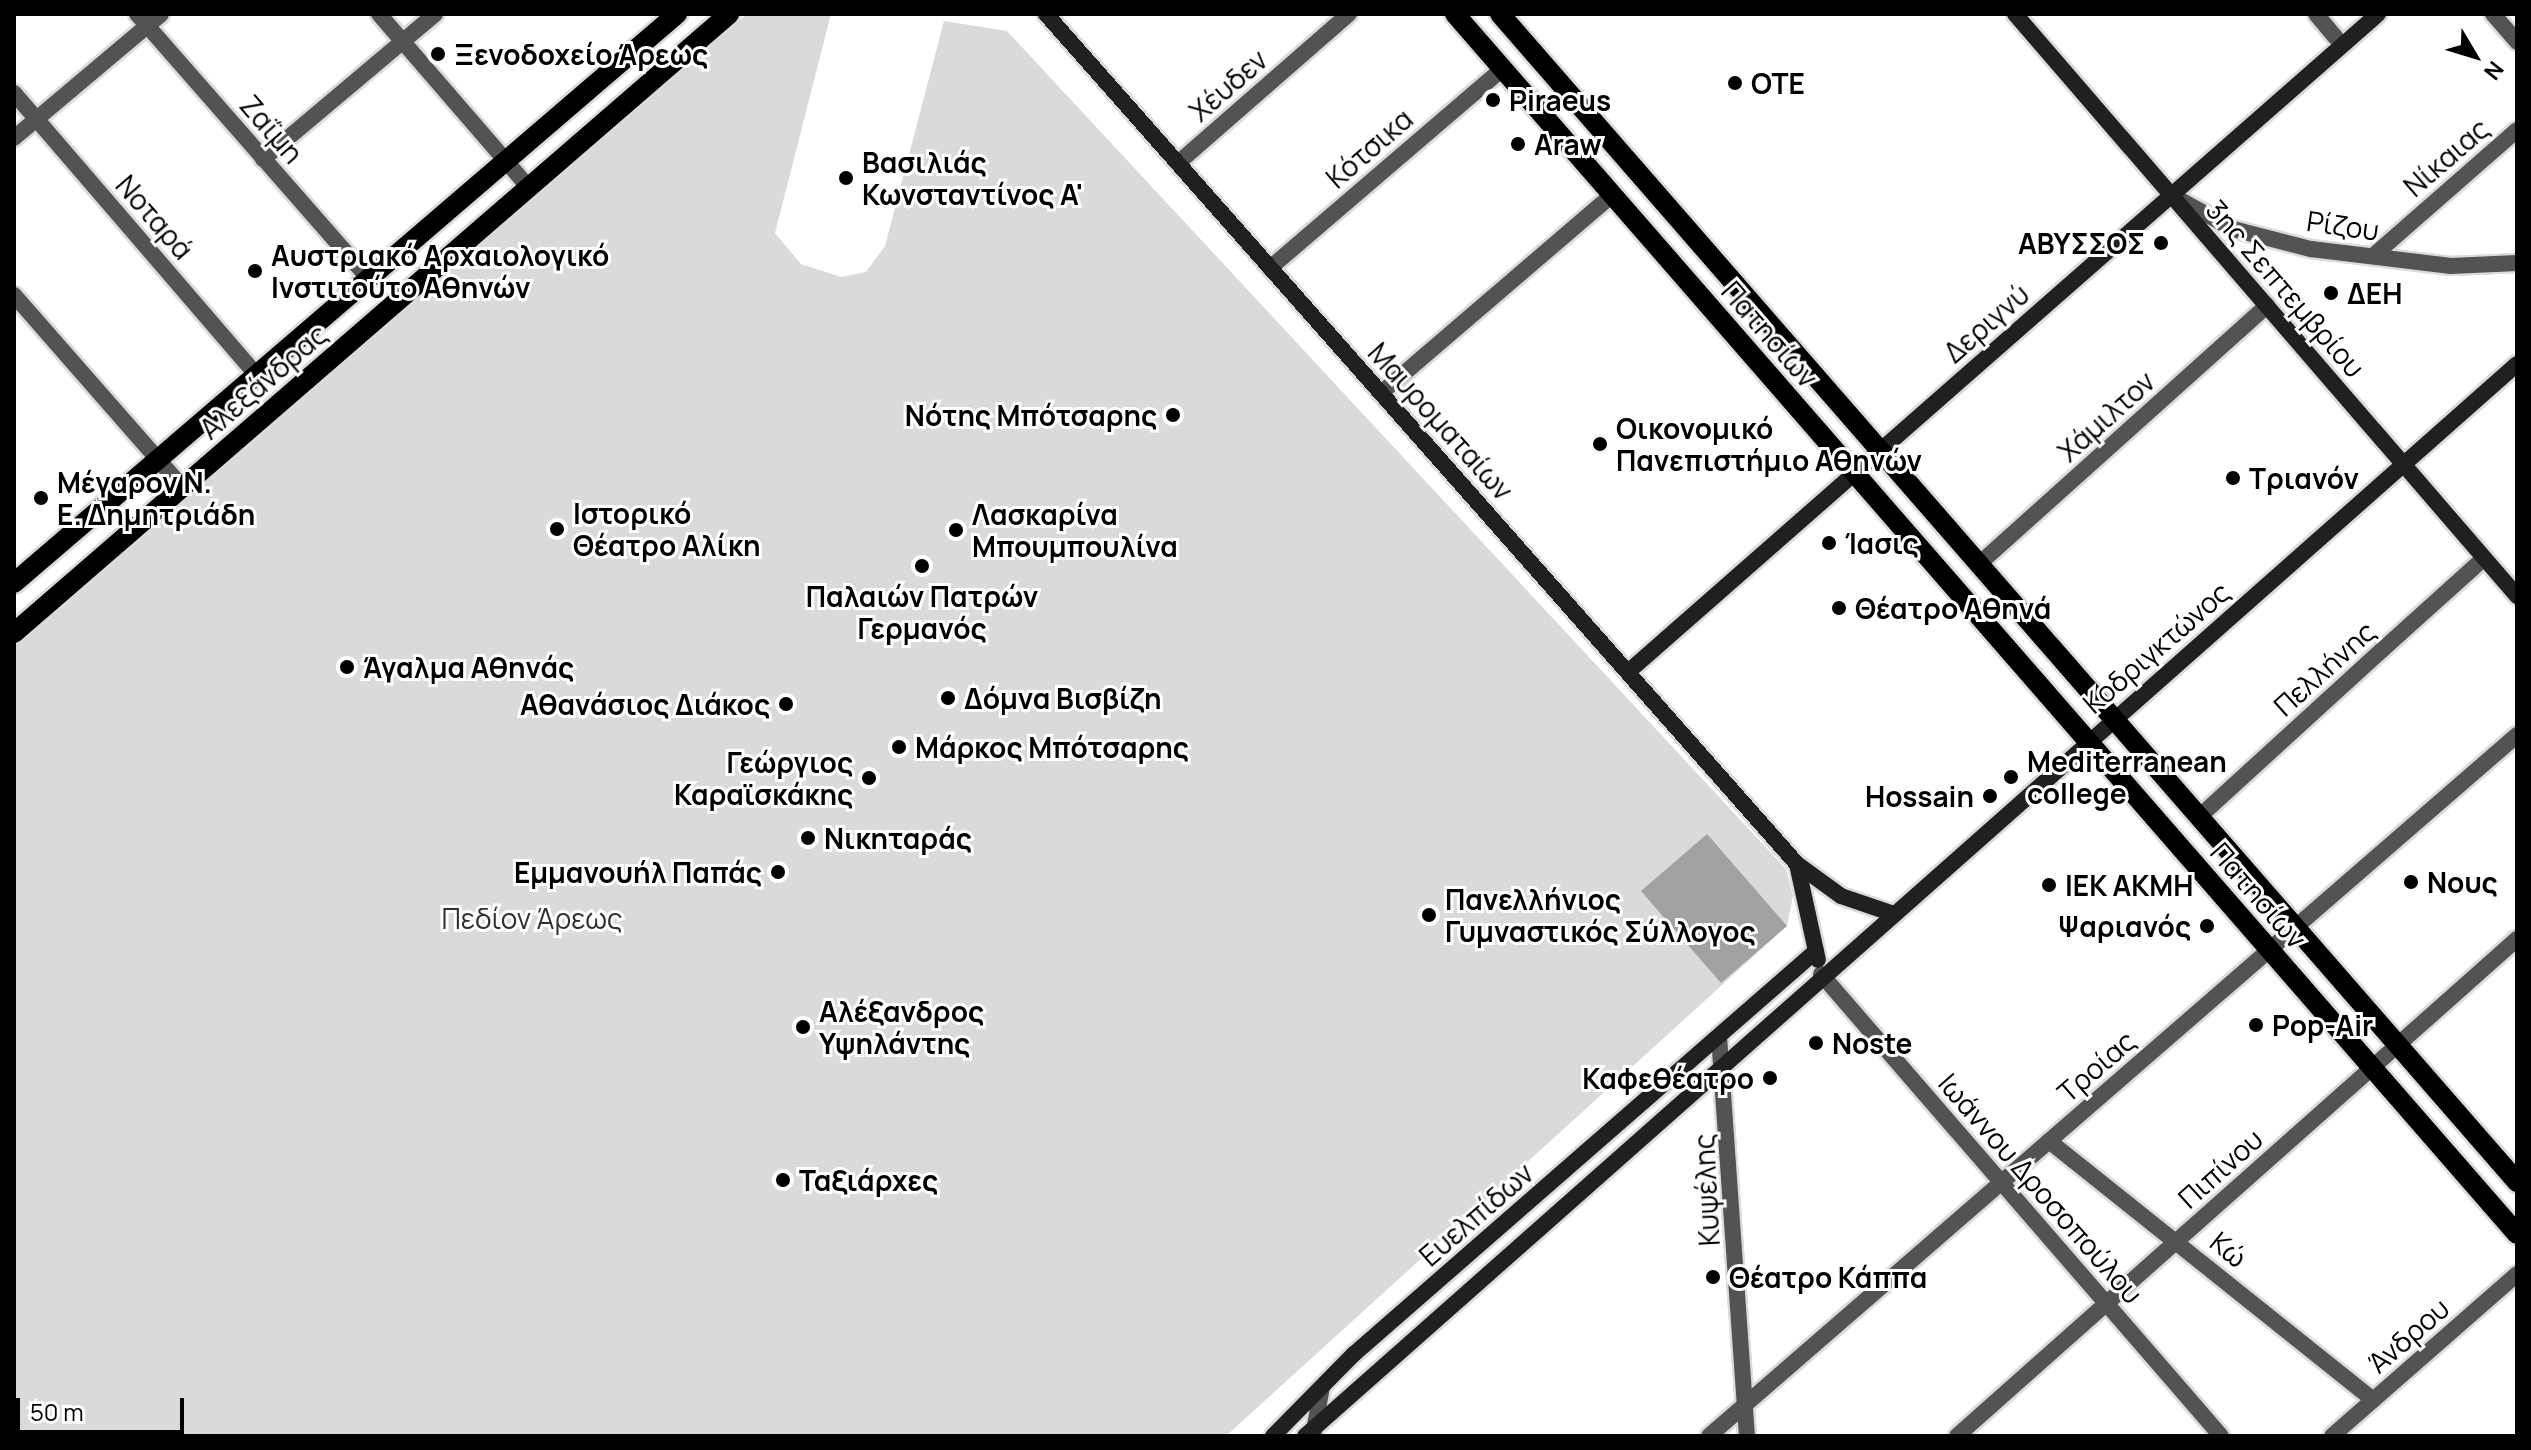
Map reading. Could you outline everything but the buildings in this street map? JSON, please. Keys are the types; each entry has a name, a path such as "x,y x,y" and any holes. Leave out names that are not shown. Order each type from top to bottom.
{"main road":[{"name":"Αλεξάνδρας","path":"14,583 677,14"},
{"name":"Αλεξάνδρας","path":"14,633 729,14"},
{"name":"Μαυροματαίων","path":"1046,14 1797,864 1841,896 1891,913"},
{"name":"Πατησίων","path":"1455,14 2517,1234"},
{"name":"Πατησίων","path":"1500,14 2517,1182"},
{"name":"3ης Σεπτεμβρίου","path":"2015,14 2484,558 2514,586"},
{"name":"Δεριγνύ","path":"1628,672 2378,14"},
{"name":"Κοδριγκτώνος","path":"1721,1063 2517,364"},
{"name":"Μαυροματαίων","path":"1797,864 1821,974"},
{"path":"1719,1036 1816,951"},
{"name":"Ευελπίδων","path":"1273,1436 1325,1380 1719,1036"},
{"name":"Ευελπίδων","path":"1310,1433 1721,1063"}],"street":[{"path":"14,138 142,20 161,14"},
{"path":"379,14 529,188"},
{"path":"263,159 435,14"},
{"name":"Χέυδεν","path":"1178,163 1349,14"},
{"path":"2316,14 2336,38"},
{"path":"2493,14 2517,42"},
{"name":"Ζαΐμη","path":"142,20 368,278"},
{"name":"Κότσικα","path":"1270,268 1502,69"},
{"name":"Νοταρά","path":"14,93 256,374"},
{"name":"Νίκαιας","path":"2373,256 2517,130"},
{"name":"Ρίζου","path":"2171,195 2233,229 2373,256 2451,266 2517,263"},
{"path":"1381,393 1611,196"},
{"path":"14,295 182,487"},
{"name":"Χάμιλτον","path":"1979,564 2267,306"},
{"name":"Πελλήνης","path":"2199,817 2484,558"},
{"name":"Τροίας","path":"1709,1436 2517,735"},
{"name":"Πιπίνου","path":"1957,1436 2517,939"},
{"name":"Ιωάννου Δροσοπούλου","path":"1821,974 2221,1436"},
{"name":"Κυψέλης","path":"1719,1036 1747,1436"},
{"name":"Κώ","path":"2049,1141 2178,1240 2373,1400"},
{"name":"Άνδρου","path":"2332,1436 2517,1274"},
{"path":"1310,1433 1325,1380"}],"green space":[{"name":"Πεδίον Άρεως","path":"747,14 831,14 775,233 801,264 841,277 866,272 885,246 944,21 1007,31 1786,869 1793,896 1787,926 1226,1436 14,1436 14,640"}],"shaded area":[{"path":"1707,834 1787,926 1721,983 1641,891"}],"place":[{"name":"Ξενοδοχείο Άρεως","path":"438,54"},
{"name":"ΟΤΕ","path":"1735,83"},
{"name":"Piraeus","path":"1493,100"},
{"name":"Araw","path":"1518,144"},
{"name":"Βασιλιάς Κωνσταντίνος Α'","path":"846,178"},
{"name":"ΑΒΥΣΣΟΣ","path":"2161,243"},
{"name":"Αυστριακό Αρχαιολογικό Ινστιτούτο Αθηνών","path":"255,271"},
{"name":"ΔΕΗ","path":"2331,293"},
{"name":"Νότης Μπότσαρης","path":"1173,415"},
{"name":"Οικονομικό Πανεπιστήμιο Αθηνών","path":"1600,444"},
{"name":"Τριανόν","path":"2233,478"},
{"name":"Μέγαρον Ν. Ε. Δημητριάδη","path":"41,498"},
{"name":"Ιστορικό Θέατρο Αλίκη","path":"557,529"},
{"name":"Λασκαρίνα Μπουμπουλίνα","path":"956,530"},
{"name":"Ίασις","path":"1829,543"},
{"name":"Παλαιών Πατρών Γερμανός","path":"922,566"},
{"name":"Θέατρο Αθηνά","path":"1839,608"},
{"name":"Άγαλμα Αθηνάς","path":"347,667"},
{"name":"Δόμνα Βισβίζη","path":"948,698"},
{"name":"Αθανάσιος Διάκος","path":"786,704"},
{"name":"Μάρκος Μπότσαρης","path":"899,747"},
{"name":"Mediterranean college","path":"2011,777"},
{"name":"Γεώργιος Καραϊσκάκης","path":"869,778"},
{"name":"Hossain","path":"1990,796"},
{"name":"Νικηταράς","path":"808,838"},
{"name":"Εμμανουήλ Παπάς","path":"778,872"},
{"name":"Νους","path":"2411,882"},
{"name":"ΙΕΚ ΑΚΜΗ","path":"2049,885"},
{"name":"Πανελλήνιος Γυμναστικός Σύλλογος","path":"1429,915"},
{"name":"Ψαριανός","path":"2207,926"},
{"name":"Pop-Air","path":"2256,1025"},
{"name":"Αλέξανδρος Υψηλάντης","path":"803,1027"},
{"name":"Noste","path":"1816,1043"},
{"name":"Καφεθέατρο","path":"1770,1078"},
{"name":"Ταξιάρχες","path":"783,1180"},
{"name":"Θέατρο Κάππα","path":"1713,1277"}]}
